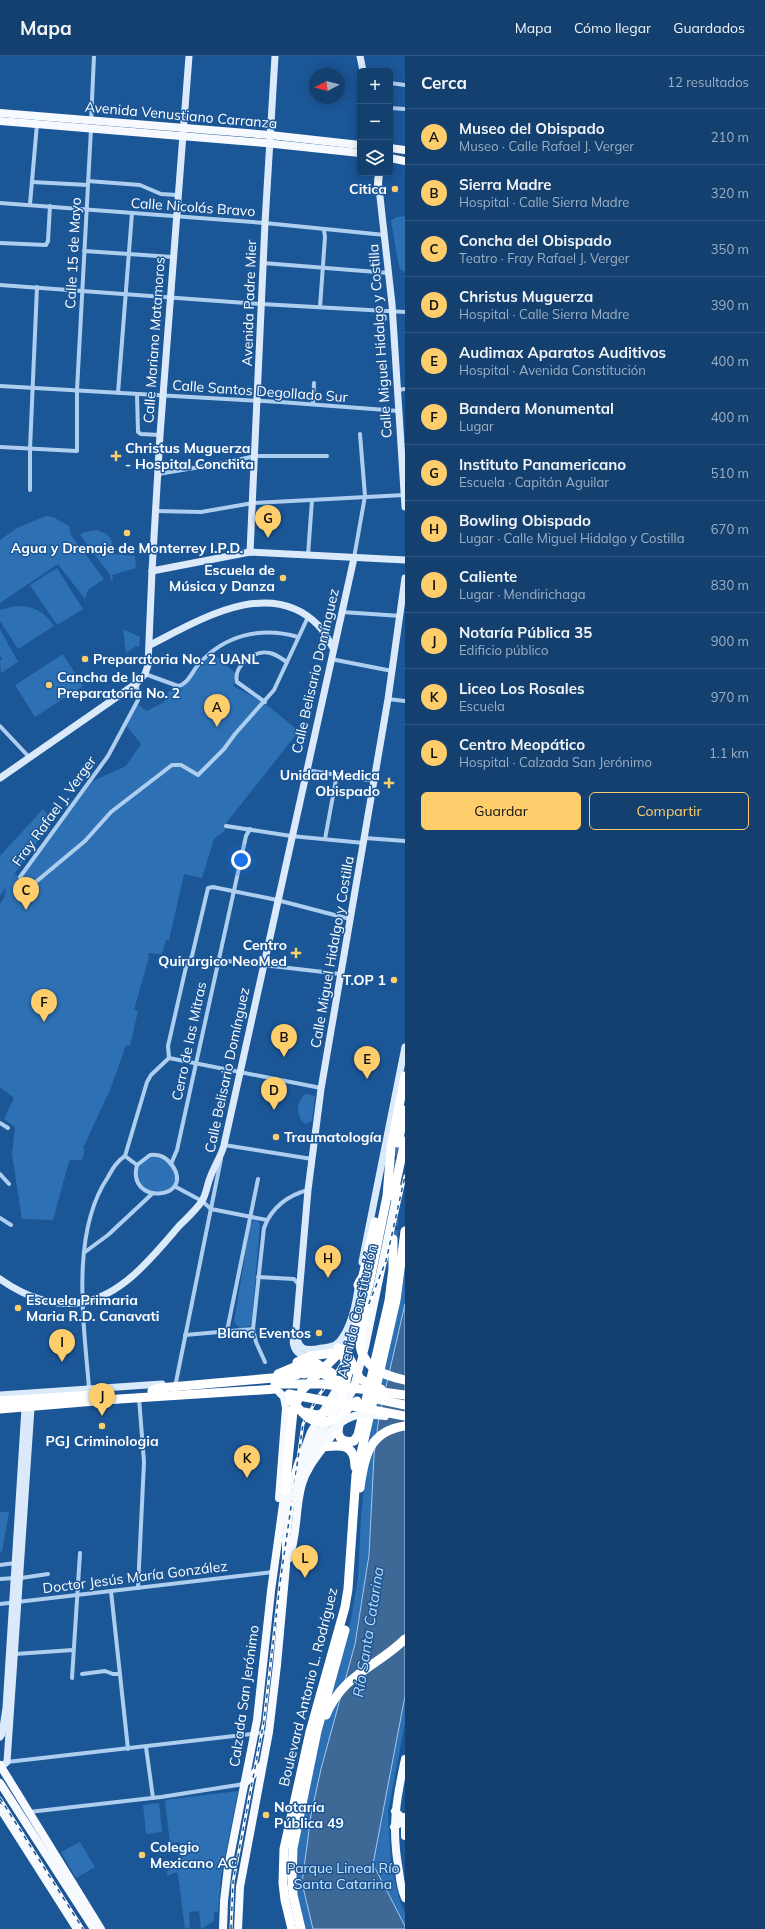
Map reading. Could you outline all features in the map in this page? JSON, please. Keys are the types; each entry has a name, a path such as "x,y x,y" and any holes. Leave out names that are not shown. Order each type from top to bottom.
{"highway":[{"path":"285,1490 293,1411 296,1401 306,1386 337,1351 351,1339 365,1299 387,1196 391,1147 405,1076"},
{"path":"405,1110 402,1142 360,1336 360,1345 364,1358 370,1366 383,1375 405,1380"},
{"path":"358,1285 363,1276 389,1171"},
{"path":"378,1345 390,1326 399,1281 405,1231"},
{"name":"Avenida Constitución","path":"335,1418 339,1435 342,1440 347,1442 354,1441 358,1435 364,1412 389,1301 393,1270 393,1239"},
{"path":"389,1301 390,1326"},
{"name":"Boulevard Antonio L. Rodríguez","path":"292,1929 284,1900 284,1849 310,1732 345,1607 362,1451 390,1326"},
{"path":"335,1418 349,1370 348,1364 337,1351"},
{"path":"152,1391 159,1388 296,1375 337,1351"},
{"path":"272,1374 310,1356 337,1351 348,1355 360,1379 381,1389"},
{"path":"162,1384 272,1374 284,1372 304,1363 320,1365 342,1381"},
{"path":"285,1490 290,1405 296,1385 304,1374 316,1371 336,1380 404,1395"},
{"path":"162,1384 229,1382"},
{"path":"282,1392 323,1384 386,1394 404,1395"},
{"path":"0,1401 152,1391 282,1392 325,1389 405,1404"},
{"path":"0,1409 262,1390 282,1392 405,1416"},
{"path":"282,1392 304,1415 316,1422 325,1422 335,1418 351,1403 357,1401 385,1400"},
{"path":"358,1478 368,1449 378,1437 391,1430 405,1426"},
{"path":"323,1447 339,1445 351,1450 355,1458 358,1478"},
{"name":"Boulevard Antonio L. Rodríguez","path":"301,1929 293,1895 292,1860 317,1731 342,1642 354,1588 358,1478"},
{"path":"311,1762 329,1708 334,1698 350,1680 395,1648 405,1639"}],"main road":[{"name":"Avenida Venustiano Carranza","path":"0,113 184,137 270,139 357,145"},
{"name":"Avenida Venustiano Carranza","path":"0,121 37,124 184,128 357,153"},
{"path":"393,148 405,150"},
{"path":"393,159 405,161"},
{"path":"378,176 378,184"},
{"name":"Avenida Constitución","path":"287,1549 291,1491 299,1460 348,1398 357,1377 366,1344 405,1156"},
{"path":"340,1400 366,1344"},
{"path":"299,1460 311,1432 346,1374 348,1364"},
{"path":"280,1515 280,1492 286,1408 282,1392"},
{"path":"287,1549 290,1541 299,1479 305,1465 319,1444 337,1425 361,1414 405,1416"},
{"path":"286,1566 293,1549 302,1485 314,1459 323,1447 335,1418"},
{"name":"Calzada San Jerónimo","path":"223,1929 227,1875 255,1733 270,1591 280,1515 285,1490"},
{"name":"Calzada San Jerónimo","path":"238,1929 240,1887 269,1732 279,1645 287,1549"},
{"path":"270,1591 277,1594 280,1598 276,1637 279,1645"},
{"path":"405,1759 395,1811 394,1827 397,1860 405,1898"},
{"path":"239,1813 248,1816 254,1811 252,1791 244,1787 263,1763"},
{"path":"3,1768 101,1929"},
{"path":"0,1783 94,1929"},
{"path":"0,1808 77,1929"},
{"path":"395,1811 405,1819"},
{"path":"394,1827 405,1819"},
{"path":"405,1819 405,1836"}],"street":[{"name":"Calle 15 de Mayo","path":"30,449 77,451 77,390 94,56"},
{"name":"Calle Mariano Matamoros","path":"145,674 148,665 150,645 152,571 160,435 177,195 184,137 189,56"},
{"name":"Avenida Padre Mier","path":"250,552 265,223 275,56"},
{"path":"360,56 362,68"},
{"path":"393,83 405,85"},
{"path":"393,108 405,109"},
{"path":"30,204 37,124"},
{"path":"32,182 140,185 161,194 177,195"},
{"name":"Calle Miguel Hidalgo y Costilla","path":"378,184 385,235 401,390 399,411 403,438 405,508"},
{"name":"Calle Nicolás Bravo","path":"0,203 30,204 87,210 265,223 385,235"},
{"path":"0,243 46,245 48,241 50,206"},
{"path":"118,393 132,213"},
{"path":"320,307 325,238 324,230"},
{"path":"84,251 173,256"},
{"path":"263,263 389,272"},
{"path":"0,285 261,304 405,312"},
{"path":"30,490 32,388 37,287"},
{"path":"313,404 314,383"},
{"name":"Calle Santos Degollado Sur","path":"0,386 313,404 399,411"},
{"path":"137,394 138,432 160,435"},
{"name":"Calle Belisario Domínguez","path":"176,1382 239,1071 354,558 365,496 360,434"},
{"path":"0,447 30,449"},
{"path":"158,474 224,463 255,456 327,456"},
{"path":"156,511 208,512 253,503 404,495"},
{"path":"308,556 312,500"},
{"path":"152,571 250,552 405,560"},
{"name":"Calle Miguel Hidalgo y Costilla","path":"310,1356 303,1356 295,1350 293,1339 296,1330 308,1190 321,1088 375,781 401,616 405,578"},
{"path":"150,645 208,615 231,608 276,603 299,610 308,616 319,626 333,648"},
{"path":"341,612 401,616"},
{"path":"287,662 271,653 252,656 246,660 237,673 238,682 265,702 274,690 287,662 298,636 308,616"},
{"path":"0,778 137,683 145,674 178,686 184,684 196,666 211,652 245,635 270,631 298,636"},
{"path":"331,659 392,672"},
{"name":"Fray Rafael J. Verger","path":"137,683 138,700 108,756 20,876 25,882 29,884 37,881 85,841 111,812 172,765 181,765 198,775 224,749 243,724 265,702"},
{"path":"388,699 405,700"},
{"path":"0,726 29,757"},
{"path":"306,770 375,781"},
{"path":"325,839 337,774"},
{"path":"226,826 291,836 325,839 405,841"},
{"name":"Cerro de las Mitras","path":"171,1164 177,1150 246,836 250,829"},
{"path":"169,1058 168,1046 186,967 192,956 208,888 213,887 277,900 351,919"},
{"path":"218,960 342,974"},
{"name":"Avenida Constitución","path":"296,1330 298,1343 304,1350 337,1351 338,1343 350,1319 405,1047"},
{"path":"169,1058 196,1062 321,1088"},
{"path":"89,1388 83,1302 87,1228 100,1189 116,1163 125,1156 147,1082 151,1075 169,1058"},
{"path":"0,1123 8,1128"},
{"path":"224,1145 312,1159"},
{"path":"156,1155 163,1156 171,1164 176,1175 176,1186 169,1191 153,1193 145,1190 135,1178 137,1165 146,1157 156,1155"},
{"path":"125,1156 137,1165"},
{"path":"0,1279 9,1286 42,1301 68,1303 83,1302 105,1294 128,1280 163,1245 202,1200 210,1177 222,1156"},
{"path":"0,1174 9,1184"},
{"path":"227,1332 258,1179"},
{"path":"176,1186 202,1200 211,1209 267,1220"},
{"path":"265,1362 256,1342 253,1329 261,1244 267,1220 278,1206 286,1199 298,1192 308,1190"},
{"path":"85,1252 108,1235 153,1193"},
{"path":"0,1218 11,1225"},
{"path":"258,1277 294,1279 300,1287"},
{"path":"185,1335 253,1329"},
{"path":"0,1395 162,1384"},
{"path":"138,1588 144,1462 139,1398"},
{"path":"28,1408 12,1668 4,1735 3,1768 146,1747 269,1732"},
{"path":"18,1578 16,1563 23,1486"},
{"path":"72,1678 80,1553"},
{"path":"0,1565 16,1563"},
{"name":"Doctor Jesús María González","path":"0,1604 273,1572"},
{"path":"0,1580 48,1574"},
{"path":"111,1591 128,1750"},
{"path":"12,1668 15,1654 16,1602"},
{"path":"15,1654 73,1650"},
{"path":"82,1674 105,1671 111,1674 120,1674"},
{"path":"146,1747 152,1798"},
{"path":"19,1812 30,1812 244,1787"}],"green space":[{"path":"405,216 405,272 399,267 391,221 396,217"},
{"path":"46,516 53,517 69,526 71,535 104,579 88,590 85,599 58,564 0,603 0,540 17,528"},
{"path":"97,530 107,534 112,541 112,554 135,556 136,568 112,575 113,580 111,581 110,575 80,535 84,532"},
{"path":"57,568 83,609 57,625 30,585"},
{"path":"15,606 28,607 38,610 54,626 18,649 0,621 0,610"},
{"path":"0,629 18,662 1,673 0,661 2,659 0,656"},
{"path":"123,629 140,637 139,647 136,646 126,653"},
{"path":"213,653 236,674 233,686 263,702 299,731 227,822 225,830 214,839 202,878 184,874 169,940 166,940 162,954 148,953 149,957 134,1010 138,1011 130,1046 126,1045 110,1090 83,1148 85,1149 82,1160 70,1160 53,1220 22,1219 12,1154 15,1127 4,1119 14,1098 0,1087 0,904 4,898 6,887 0,896 0,856 43,809 52,821 11,879 16,874 18,878 93,781 126,766 141,744 125,724 137,704 147,711 164,702 169,691 180,689"},
{"name":"Cancha de la Preparatoria No. 2","path":"63,654 83,686 35,717 15,685"},
{"path":"306,1094 315,1096 312,1121 306,1124 300,1118 298,1109 300,1100"},
{"path":"156,1155 168,1160 177,1179 169,1191 153,1193 141,1187 135,1170 142,1160"},
{"path":"254,1220 257,1220 260,1224 252,1320 250,1326 240,1328 234,1322 250,1225"},
{"name":"Río Santa Catarina","path":"405,1260 405,1723 388,1812 391,1864 399,1898 405,1914 405,1929 302,1929 293,1870 320,1737 351,1619 358,1578 361,1515 369,1440"},
{"path":"0,1512 9,1512 2,1552 0,1552"},
{"path":"238,1791 221,1877 218,1912 214,1912 214,1921 201,1929 199,1911 189,1912 190,1927 185,1929 178,1874 176,1872 167,1876 168,1869 179,1867 177,1848 180,1847 179,1842 170,1843 165,1800"},
{"path":"159,1803 162,1832 146,1834 143,1805"},
{"path":"80,1842 95,1867 76,1878 61,1852"}],"water":[{"name":"Río Santa Catarina","path":"405,1304 405,1696 373,1864 405,1926 405,1929 313,1929 302,1883 311,1815 321,1769 355,1644 369,1555 374,1455 379,1417"}],"tunnel":[{"path":"396,1169 398,1143"},
{"path":"393,1239 394,1218"}],"railway":[{"path":"231,1929 233,1882 264,1721 280,1583 303,1424 319,1395 337,1371 351,1348 386,1261 405,1176"},
{"path":"0,1798 83,1929"}],"place":[{"name":"Citica","path":"395,189"},
{"name":"Christus Muguerza - Hospital Conchita","path":"116,456"},
{"name":"Agua y Drenaje de Monterrey I.P.D.","path":"127,533"},
{"name":"Instituto Panamericano","path":"268,538"},
{"name":"Escuela de Música y Danza","path":"283,578"},
{"name":"Preparatoria No. 2 UANL","path":"85,659"},
{"name":"Cancha de la Preparatoria No. 2","path":"49,685"},
{"name":"Museo del Obispado","path":"217,727"},
{"name":"Unidad Medica Obispado","path":"389,783"},
{"name":"Concha del Obispado","path":"26,910"},
{"name":"Centro Quirurgico NeoMed","path":"296,953"},
{"name":"T.OP 1","path":"394,980"},
{"name":"Bandera Monumental","path":"44,1022"},
{"name":"Sierra Madre","path":"284,1057"},
{"name":"Audimax Aparatos Auditivos","path":"367,1079"},
{"name":"Christus Muguerza","path":"274,1110"},
{"name":"Traumatología","path":"276,1137"},
{"name":"Bowling Obispado","path":"328,1278"},
{"name":"Escuela Primaria Maria R.D. Canavati","path":"18,1308"},
{"name":"Blanc Eventos","path":"319,1333"},
{"name":"Caliente","path":"62,1362"},
{"name":"Notaría Pública 35","path":"102,1416"},
{"name":"PGJ Criminologia","path":"102,1426"},
{"name":"Liceo Los Rosales","path":"247,1478"},
{"name":"Centro Meopático","path":"305,1578"},
{"name":"Notaría Pública 49","path":"266,1815"},
{"name":"Colegio Mexicano AC","path":"142,1855"}],"park label":[{"name":"Parque Lineal Río Santa Catarina","path":"343,1876"}]}
